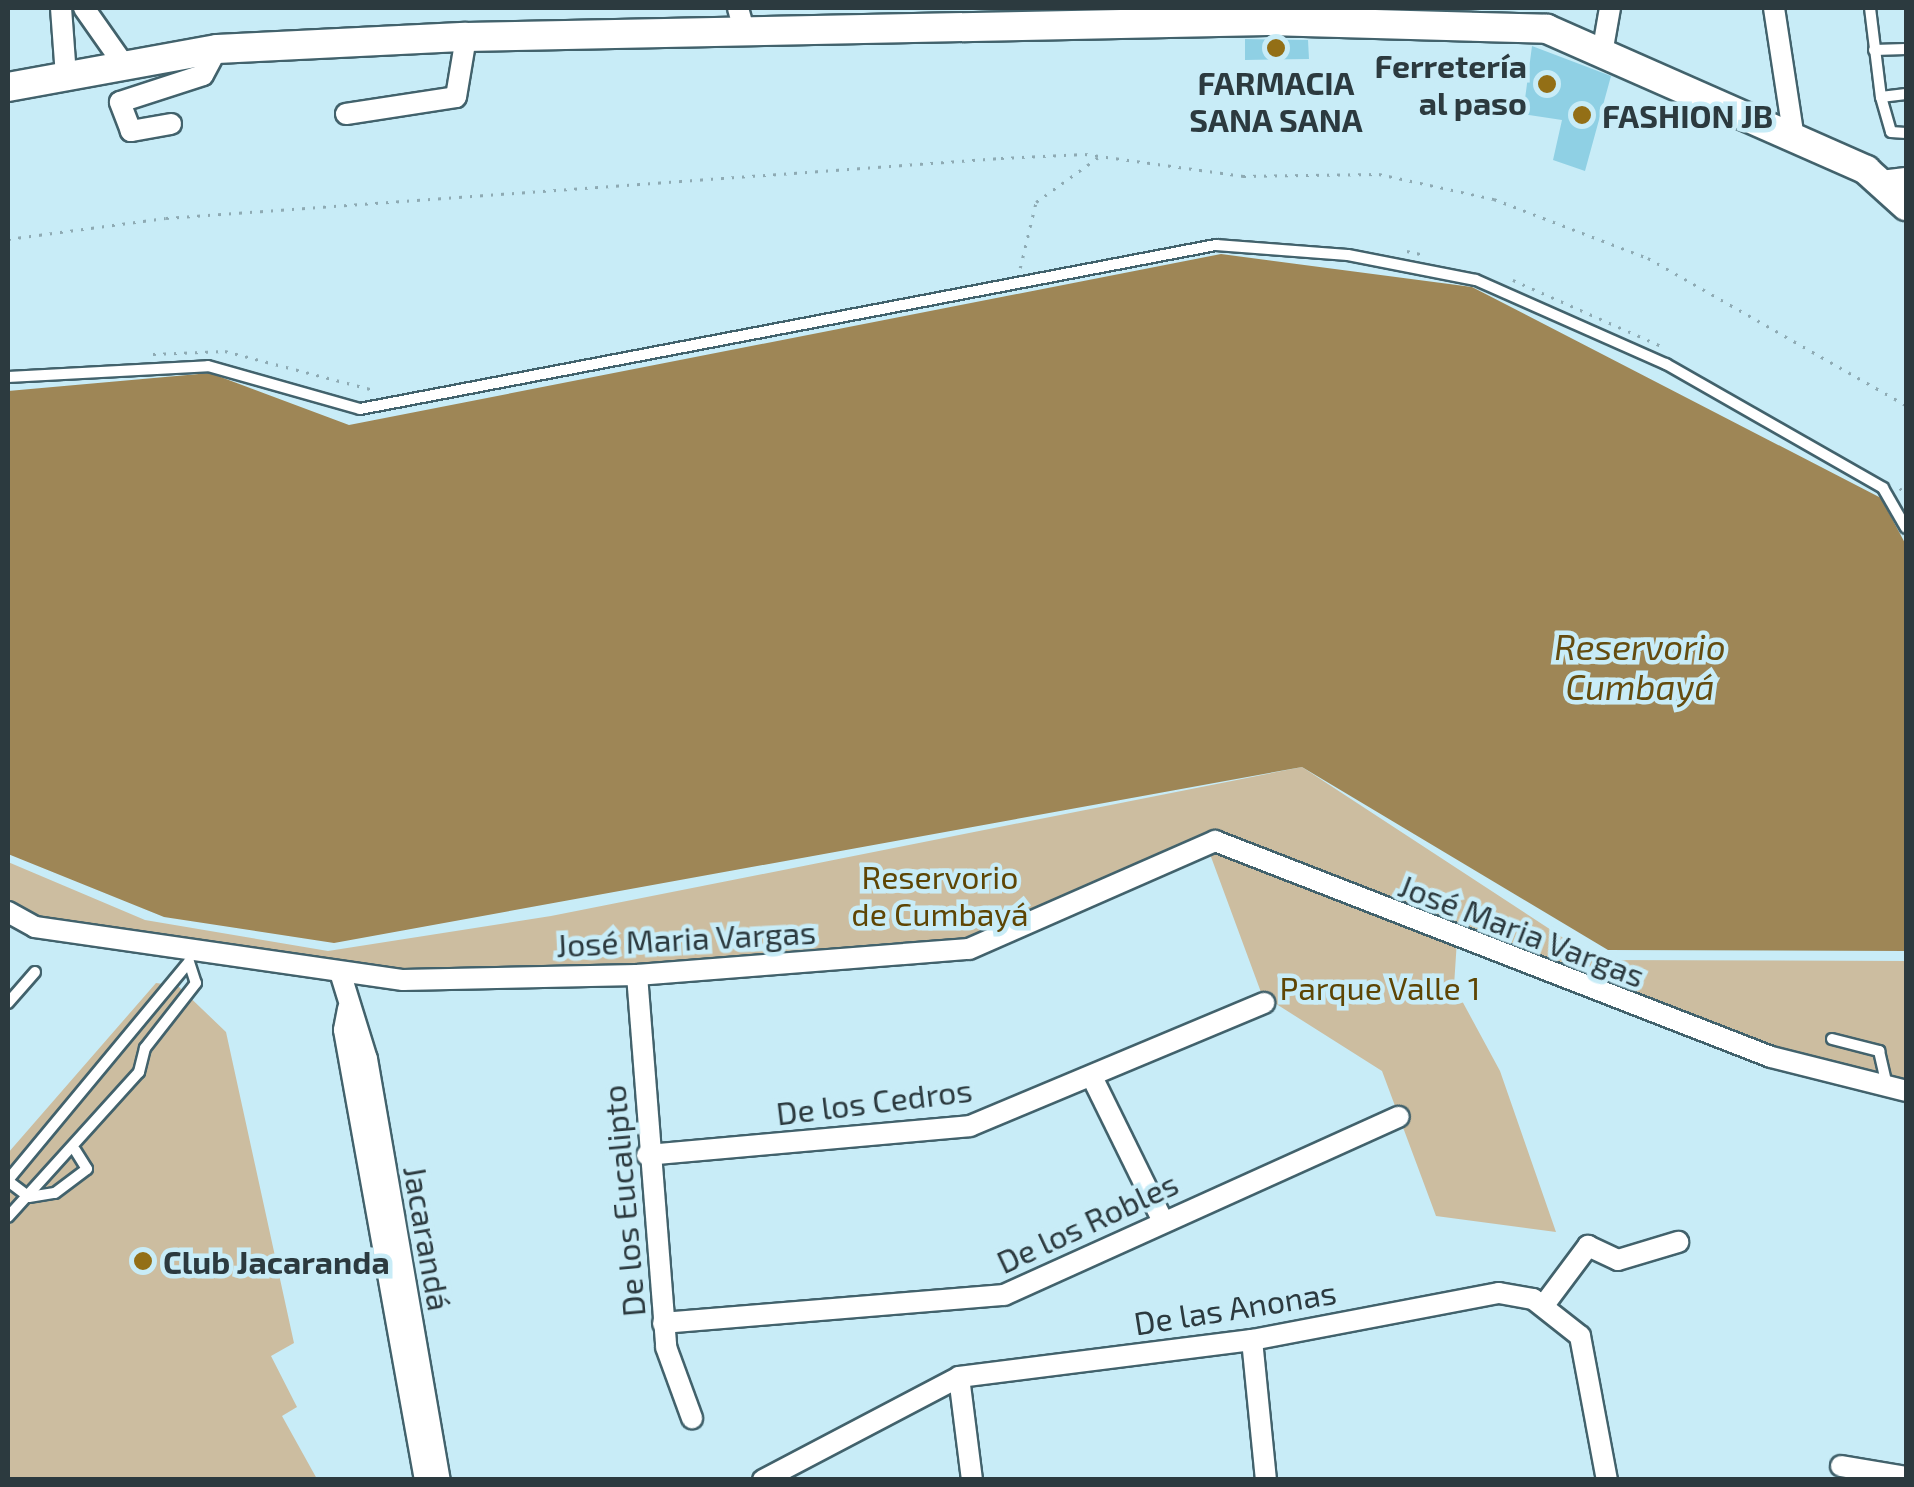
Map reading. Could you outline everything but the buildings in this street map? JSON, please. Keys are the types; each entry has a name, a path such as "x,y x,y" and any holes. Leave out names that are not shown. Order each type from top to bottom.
{"street":[{"path":"61,8 66,76"},
{"path":"84,8 122,62"},
{"path":"1602,48 1610,8"},
{"path":"1774,8 1794,138"},
{"path":"8,86 122,62 217,50 741,19 1440,15 1547,29 1602,48 1794,138 1894,179 1906,206"},
{"path":"346,114 456,97 466,37"},
{"path":"170,124 130,131 120,102 203,75 217,50"},
{"name":"José Maria Vargas","path":"8,912 35,927 192,954 404,980 637,974 969,949 1215,841 1771,1057 1897,1089"},
{"name":"Jacarandá","path":"340,972 348,1009 344,1030 440,1480"},
{"name":"De los Eucalipto","path":"637,974 663,1323 692,1418"},
{"name":"De los Cedros","path":"648,1155 970,1126 1264,1003"},
{"path":"1092,1078 1162,1219"},
{"name":"De los Robles","path":"663,1323 988,1299 1399,1117"},
{"name":"Jacarandá","path":"389,1237 425,1480"},
{"path":"1544,1305 1588,1246 1618,1260 1678,1242"},
{"name":"De las Anonas","path":"764,1480 958,1377 1252,1340 1498,1293 1544,1305 1580,1336 1607,1480"},
{"path":"1252,1340 1266,1480"},
{"path":"958,1377 972,1480"},
{"path":"1840,1466 1906,1476"}],"lane":[{"path":"1870,8 1881,97 1891,132 1906,134"},
{"path":"1874,50 1906,48"},
{"path":"1881,97 1906,94"},
{"path":"8,377 208,366 360,409 1216,245 1329,254 1476,280 1666,364 1883,488 1906,528"},
{"path":"75,1150 87,1169 81,1177 40,1199 24,1195 8,1181 192,954"},
{"path":"8,1217 24,1195 75,1150 196,983 192,954"},
{"path":"8,1003 35,972"},
{"path":"1832,1039 1879,1050 1897,1089"}],"path":[{"path":"1020,270 1036,202 1101,156"},
{"path":"8,240 166,218 1101,156 1243,176 1379,174 1494,199 1648,258 1906,404"},
{"path":"1395,250 1430,256"},
{"path":"1000,274 1037,266"},
{"path":"1510,279 1681,356"},
{"path":"147,355 225,351 389,391"},
{"path":"1890,481 1906,495"}],"green space":[{"name":"Reservorio de Cumbayá","path":"1302,767 1597,960 1906,961 1906,1079 1776,1047 1212,831 966,944 491,990 281,969 30,917 8,903 8,862 145,920 328,951 551,916"},
{"name":"Parque Valle 1","path":"1207,846 1457,940 1454,986 1500,1071 1556,1232 1436,1216 1382,1071 1262,995"},
{"name":"Club Jacaranda","path":"156,983 178,986 226,1032 294,1343 271,1356 297,1407 282,1416 317,1479 8,1480 8,1153"}],"water":[{"name":"Reservorio Cumbayá","path":"1221,254 1472,287 1881,498 1906,545 1906,951 1608,950 1302,767 334,943 164,917 8,854 8,391 210,373 349,425"}],"place":[{"name":"FARMACIA SANA SANA","path":"1276,48"},
{"name":"Ferretería al paso","path":"1547,84"},
{"name":"FASHION JB","path":"1582,115"},
{"name":"Club Jacaranda","path":"143,1261"}]}
